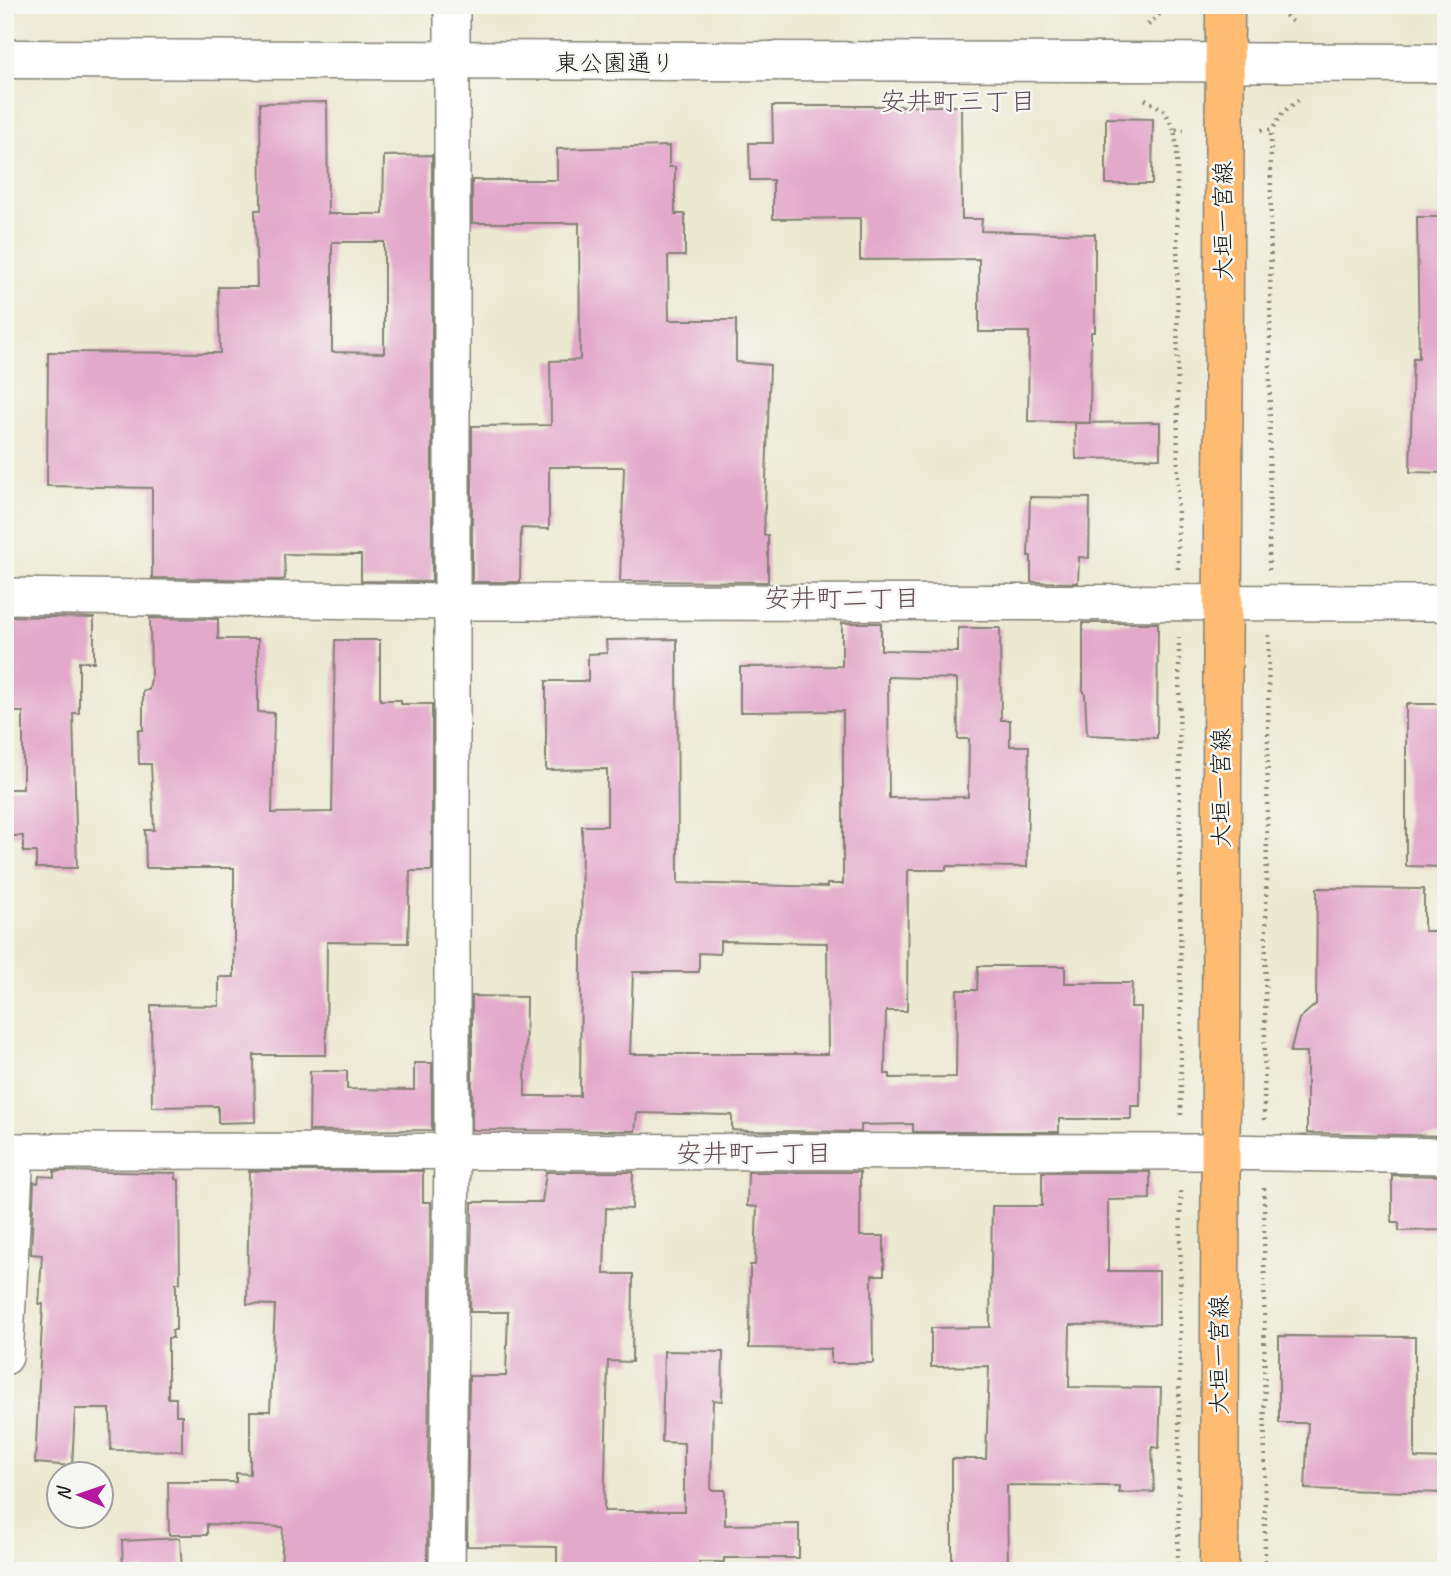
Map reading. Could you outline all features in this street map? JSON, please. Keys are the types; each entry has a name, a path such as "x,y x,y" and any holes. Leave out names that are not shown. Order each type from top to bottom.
{"main road":[{"name":"大垣一宮線","path":"1219,1571 1225,5"}],"street":[{"path":"447,1571 452,1152 452,5"},
{"name":"東公園通り","path":"5,59 452,63 1446,63"},
{"path":"5,596 453,602 1179,600 1446,603"},
{"path":"5,1357 11,1152 1220,1152 1446,1156"}],"path":[{"path":"1140,27 1150,25 1169,5"},
{"path":"1276,5 1295,26 1306,29"},
{"path":"1140,96 1166,111 1174,130 1177,148 1181,1153 1178,1571"},
{"path":"1265,1571 1264,1153 1271,130 1282,114 1297,100 1306,98"},
{"path":"1174,130 1184,130"},
{"path":"1261,130 1271,130"}],"building":[{"path":"327,102 328,214 383,214 384,156 432,155 432,582 361,581 361,555 284,554 285,579 281,580 152,578 152,488 47,486 48,352 220,353 218,287 257,287 255,210 261,210 260,103","holes":["332,242 384,242 384,353 332,352"]},
{"path":"772,106 961,106 962,219 982,219 981,231 1095,234 1095,332 1091,332 1090,423 1028,421 1029,332 979,332 979,259 860,260 860,218 773,219 773,180 750,180 749,143 773,143"},
{"path":"1106,118 1153,119 1152,184 1106,184"},
{"path":"669,146 669,167 675,167 675,214 685,214 685,256 668,256 669,320 736,320 736,362 770,365 764,535 768,535 768,582 620,581 624,467 549,467 549,529 521,528 520,582 472,582 472,426 551,425 550,361 580,360 579,223 472,223 472,180 557,180 557,149"},
{"path":"1417,217 1446,217 1446,473 1410,472 1413,358 1419,358"},
{"path":"1160,422 1160,458 1076,459 1075,423"},
{"path":"1030,497 1090,498 1089,558 1079,557 1078,583 1031,582 1031,556 1028,556"},
{"path":"5,616 94,618 94,662 79,662 79,713 73,713 77,868 36,868 36,852 23,852 23,836 5,836 5,789 23,789 23,712 5,712"},
{"path":"150,618 218,619 218,639 258,639 258,712 274,713 272,813 332,812 335,640 380,640 380,700 401,700 401,704 432,704 432,871 410,871 408,943 327,942 326,1055 254,1055 255,1122 218,1123 218,1106 152,1107 151,1005 219,1006 219,977 234,977 234,868 146,868 145,830 154,830 151,764 139,764 138,730 143,730 143,691 149,690 151,678"},
{"path":"842,623 881,623 881,650 958,652 958,628 1000,628 1001,720 1010,720 1010,746 1029,746 1027,867 946,866 946,870 908,870 907,1011 886,1011 885,1074 890,1074 890,1078 956,1077 957,990 977,990 978,966 1065,966 1065,983 1132,983 1131,1007 1141,1007 1140,1106 1131,1106 1131,1119 1059,1119 1059,1132 913,1132 913,1124 861,1125 861,1132 749,1131 732,1130 732,1115 637,1113 635,1131 472,1130 472,996 526,997 525,1096 580,1096 582,826 607,826 607,769 546,770 546,681 588,681 588,654 607,653 606,640 677,639 678,883 827,887 827,884 843,884 843,711 740,712 740,667 842,666","holes":["888,677 957,679 958,739 969,739 968,797 889,798","720,941 827,943 828,1054 630,1054 633,972 699,972 699,953 720,954"]},
{"path":"1083,623 1158,623 1157,738 1087,735 1083,690"},
{"path":"1406,704 1446,704 1446,867 1406,866"},
{"path":"1317,888 1424,889 1424,931 1446,931 1446,1136 1307,1133 1307,1052 1290,1052 1299,1019 1316,1004"},
{"path":"414,1063 432,1063 432,1130 309,1131 310,1071 347,1071 347,1089 414,1090"},
{"path":"54,1171 176,1173 176,1179 179,1180 180,1283 176,1283 176,1330 172,1330 173,1338 168,1338 168,1398 176,1398 176,1415 182,1415 182,1451 111,1450 110,1409 75,1409 72,1460 46,1460 46,1464 35,1463 43,1304 39,1304 42,1255 31,1254 34,1182 38,1183 39,1176 54,1177"},
{"path":"249,1171 423,1171 423,1202 431,1202 427,1571 281,1571 283,1527 207,1524 207,1535 169,1535 168,1482 236,1482 236,1473 250,1474 250,1411 270,1411 275,1305 247,1304"},
{"path":"546,1172 633,1172 632,1209 606,1208 604,1274 633,1274 632,1362 608,1361 604,1511 684,1511 684,1443 662,1442 664,1351 723,1352 722,1401 713,1400 711,1490 725,1490 725,1525 799,1524 799,1558 724,1558 724,1562 699,1562 700,1571 557,1571 557,1547 467,1546 469,1376 506,1376 508,1312 470,1312 472,1202 542,1202"},
{"path":"748,1172 860,1172 860,1236 884,1236 884,1275 872,1275 873,1363 831,1363 831,1349 749,1348 750,1265 755,1265 757,1207 747,1206"},
{"path":"1042,1172 1150,1172 1150,1199 1108,1200 1108,1271 1159,1271 1159,1324 1070,1325 1069,1387 1161,1388 1159,1448 1152,1447 1154,1492 1119,1493 1119,1486 1007,1485 1008,1571 952,1571 952,1459 986,1459 989,1366 931,1367 931,1328 990,1327 992,1206 1042,1206"},
{"path":"1392,1175 1446,1176 1446,1230 1399,1231 1399,1223 1392,1223"},
{"path":"1279,1336 1415,1337 1415,1458 1446,1459 1446,1493 1305,1489 1308,1423 1279,1423"},
{"path":"180,1538 182,1571 123,1571 122,1541"}],"district":[{"name":"安井町三丁目","path":"958,101"},
{"name":"安井町二丁目","path":"842,598"},
{"name":"安井町一丁目","path":"754,1153"}]}
